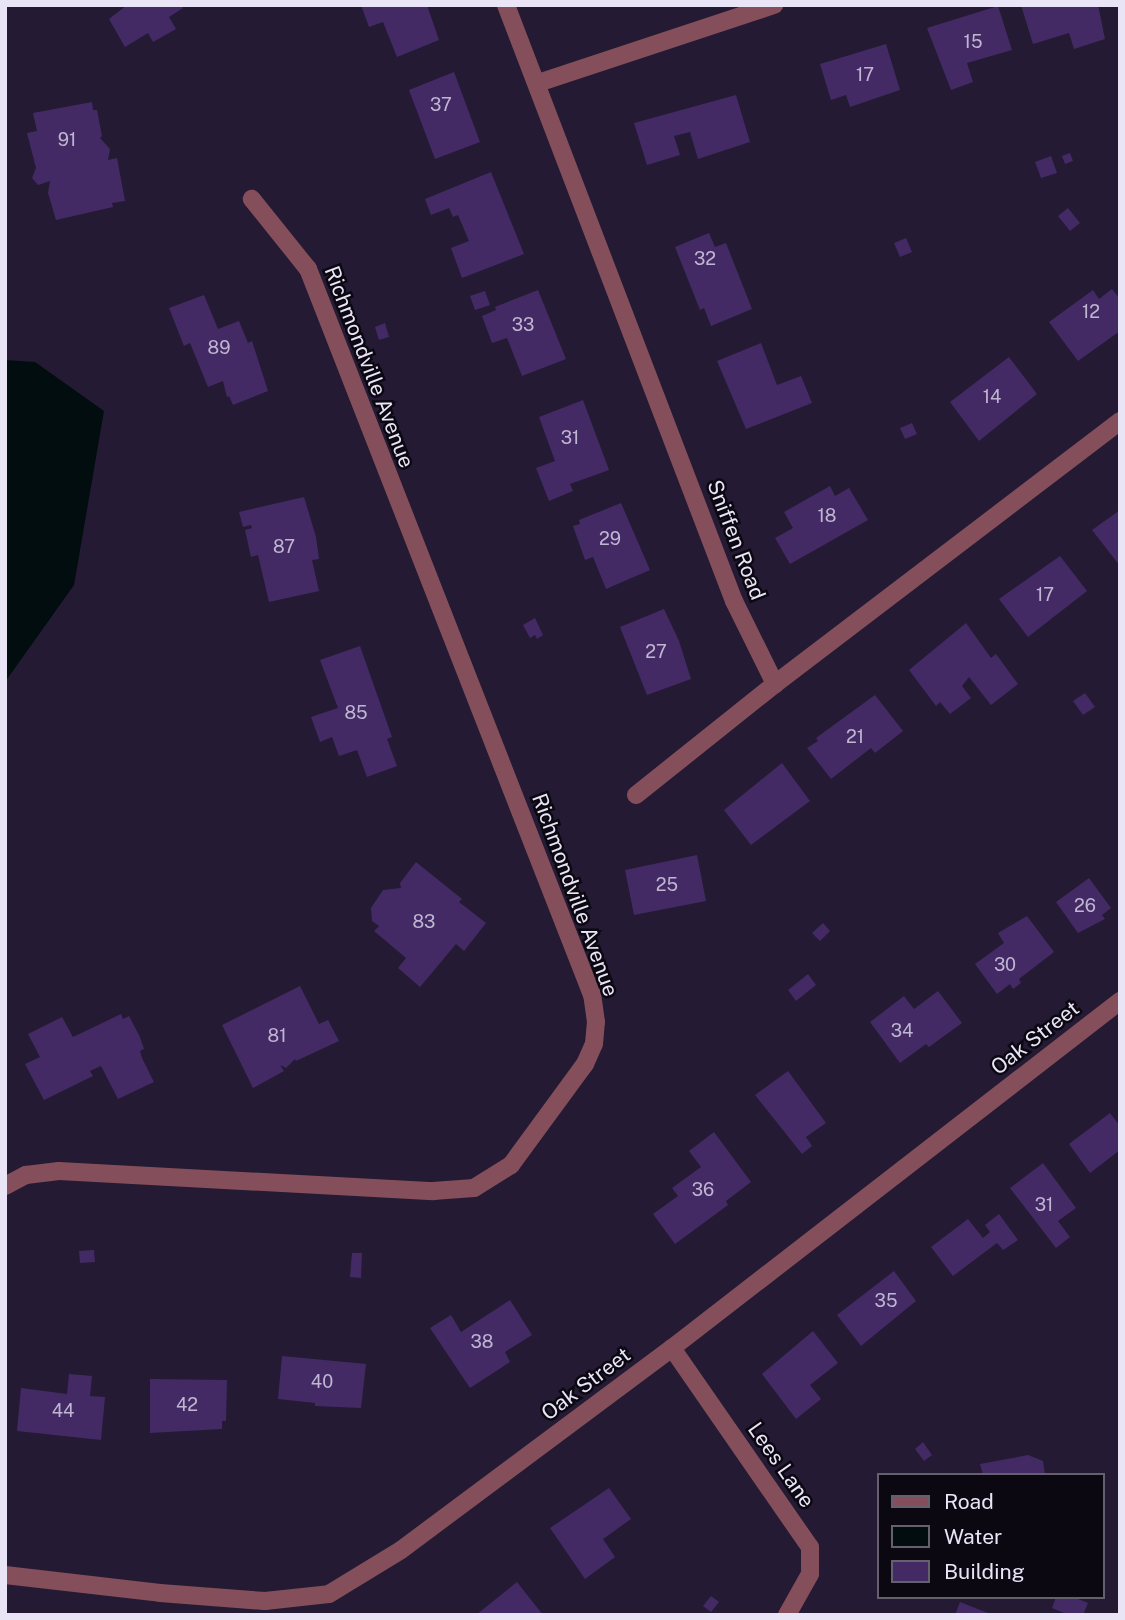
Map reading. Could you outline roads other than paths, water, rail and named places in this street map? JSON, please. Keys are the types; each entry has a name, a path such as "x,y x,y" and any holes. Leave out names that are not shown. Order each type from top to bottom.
{"street":[{"name":"Sniffen Road","path":"506,5 734,601 775,684"},
{"path":"538,83 774,5"},
{"name":"Richmondville Avenue","path":"5,1186 26,1175 60,1171 433,1191 474,1188 511,1165 572,1083 594,1044 596,1022 592,995 308,269 252,200"},
{"path":"636,795 775,684 1120,421"},
{"name":"Oak Street","path":"5,1575 160,1593 265,1601 329,1594 401,1550 673,1348 1120,1001"},
{"name":"Lees Lane","path":"673,1348 810,1546 810,1574 788,1615"}],"water":[{"path":"5,360 35,362 104,411 74,585 5,682"}]}
